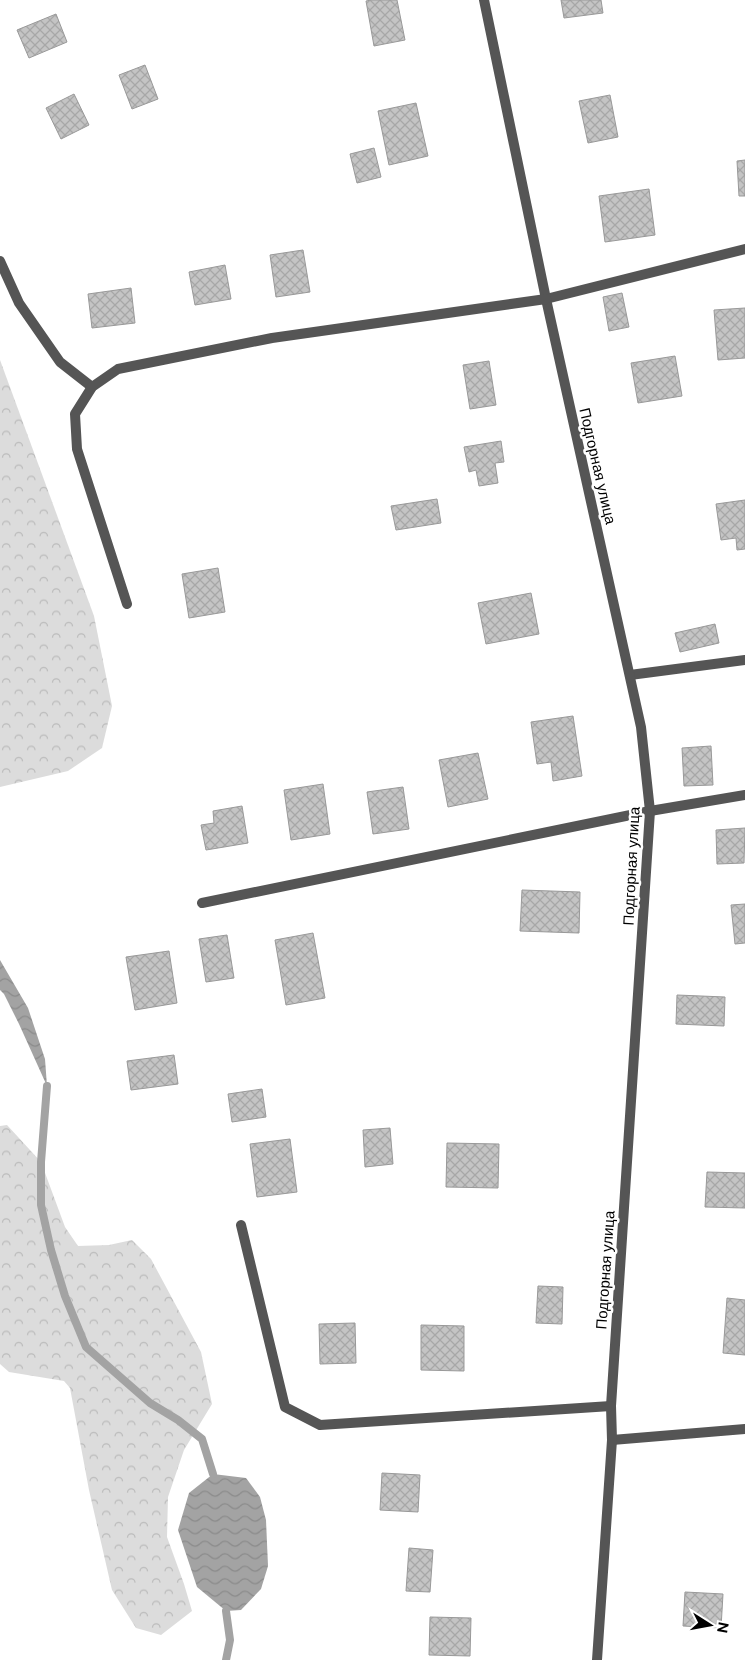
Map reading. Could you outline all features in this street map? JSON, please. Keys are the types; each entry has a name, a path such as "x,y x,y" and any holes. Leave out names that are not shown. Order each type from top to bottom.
{"street":[{"name":"Подгорная улица","path":"484,0 546,299 641,727 650,811 611,1406 612,1440 597,1660"},
{"path":"127,604 77,449 75,414 92,387 118,370 272,338 546,299 745,249"},
{"path":"0,262 19,303 60,362 92,387"},
{"path":"630,675 745,660"},
{"path":"202,903 650,811 745,795"},
{"path":"241,1225 286,1407 320,1425 611,1406"},
{"path":"612,1440 745,1430"}],"green space":[{"path":"0,360 94,616 112,706 102,748 68,771 0,787"},
{"path":"7,1125 41,1162 65,1227 78,1246 109,1245 132,1240 151,1259 201,1352 212,1404 184,1450 168,1497 167,1537 192,1611 161,1635 136,1628 112,1590 89,1490 70,1388 64,1381 9,1372 0,1364 0,1126"}],"water":[{"path":"0,960 28,1008 45,1059 47,1086 19,1024 4,994 0,990"},
{"path":"213,1474 246,1478 260,1497 266,1520 268,1566 261,1589 241,1610 226,1611 197,1587 178,1530 189,1493"}],"building":[{"path":"397,0 405,40 374,46 366,1"},
{"path":"561,0 601,0 603,13 564,18"},
{"path":"56,14 67,42 29,58 17,30"},
{"path":"145,65 158,99 132,109 119,75"},
{"path":"74,94 89,125 61,139 46,108"},
{"path":"610,95 618,137 588,143 579,101"},
{"path":"416,103 428,156 389,165 378,111"},
{"path":"374,148 381,177 357,183 350,154"},
{"path":"745,160 745,196 739,196 737,161"},
{"path":"649,189 655,235 605,242 599,196"},
{"path":"303,250 310,292 276,297 270,255"},
{"path":"225,265 231,299 195,305 189,272"},
{"path":"131,288 135,323 92,328 88,294"},
{"path":"622,293 629,327 609,331 603,297"},
{"path":"745,308 745,358 718,360 714,310"},
{"path":"675,356 682,396 638,403 631,363"},
{"path":"489,361 496,405 470,409 463,365"},
{"path":"501,441 504,462 495,463 498,483 479,486 476,470 469,472 464,447"},
{"path":"437,499 441,523 396,530 391,506"},
{"path":"745,500 745,549 737,550 736,538 721,540 716,504"},
{"path":"218,568 225,612 189,618 182,574"},
{"path":"531,593 539,634 486,644 478,603"},
{"path":"715,624 719,643 680,652 675,633"},
{"path":"573,716 582,776 553,781 551,762 537,764 531,722"},
{"path":"711,746 713,785 684,786 682,748"},
{"path":"478,753 488,799 448,807 439,760"},
{"path":"323,784 330,834 291,840 284,790"},
{"path":"403,787 409,829 373,834 367,792"},
{"path":"242,806 248,843 206,850 201,825 214,823 213,811"},
{"path":"745,828 744,863 717,864 716,830"},
{"path":"522,890 580,892 579,933 520,931"},
{"path":"745,904 745,943 735,944 731,905"},
{"path":"313,933 325,998 286,1005 275,940"},
{"path":"227,935 234,978 206,982 199,939"},
{"path":"169,951 177,1003 135,1010 126,957"},
{"path":"677,995 725,997 724,1026 676,1024"},
{"path":"174,1055 178,1084 131,1090 127,1061"},
{"path":"262,1089 266,1117 232,1122 228,1094"},
{"path":"390,1128 393,1164 365,1167 363,1130"},
{"path":"290,1139 297,1192 257,1197 250,1144"},
{"path":"447,1143 499,1144 498,1188 446,1187"},
{"path":"707,1172 745,1173 745,1208 705,1207"},
{"path":"538,1286 563,1287 562,1324 536,1323"},
{"path":"727,1298 745,1300 745,1355 723,1353"},
{"path":"355,1323 356,1363 320,1364 319,1324"},
{"path":"421,1325 464,1326 464,1371 421,1370"},
{"path":"382,1473 420,1475 418,1512 380,1510"},
{"path":"409,1548 433,1550 430,1592 406,1591"},
{"path":"685,1592 723,1594 721,1628 683,1626"},
{"path":"430,1617 471,1618 470,1656 429,1655"}],"waterway":[{"path":"47,1086 41,1162 41,1205 51,1250 65,1296 86,1347 150,1403 178,1420 202,1439 213,1474"},
{"path":"226,1611 230,1640 226,1660"}]}
